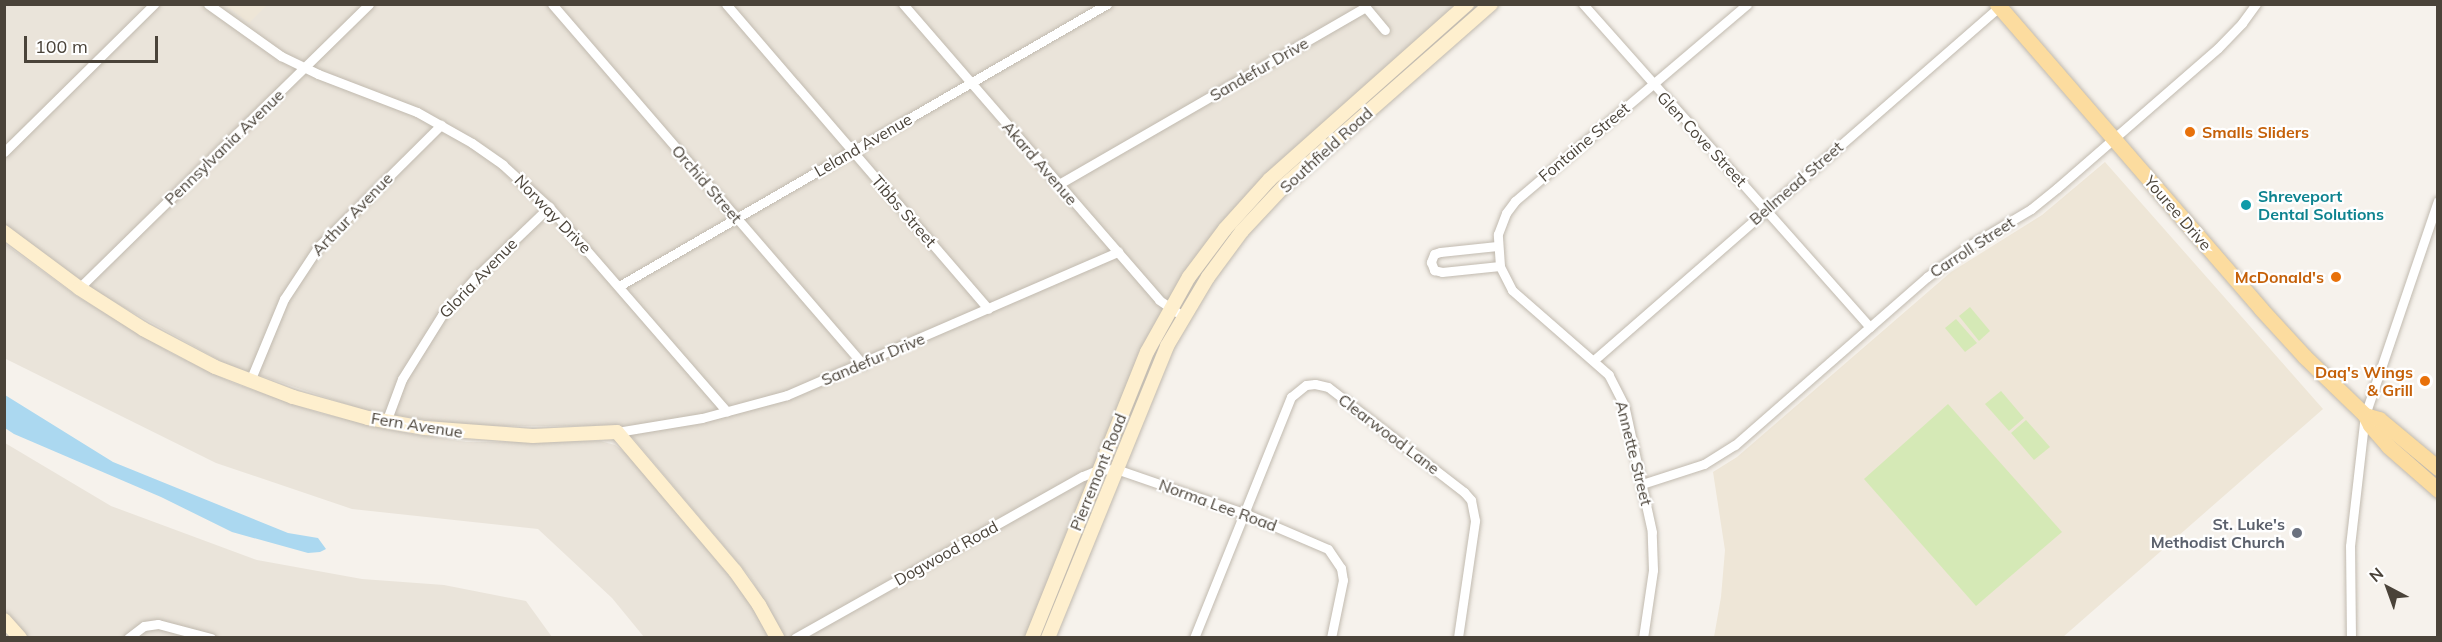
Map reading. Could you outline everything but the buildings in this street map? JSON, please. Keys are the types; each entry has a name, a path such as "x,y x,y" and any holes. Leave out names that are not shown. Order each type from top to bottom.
{"main road":[{"name":"Southfield Road","path":"1171,308 1206,254 1270,179 1467,4"},
{"name":"Southfield Road","path":"1183,316 1219,261 1249,224 1287,184 1491,4"},
{"name":"Youree Drive","path":"1998,6 2288,338 2365,415 2370,425 2388,446 2438,490"},
{"path":"1407,58 1417,70"},
{"path":"1330,126 1340,137"},
{"path":"1238,214 1249,224"},
{"name":"Fern Avenue","path":"4,232 79,288 177,349 250,381 322,406 386,422 471,434 533,436 617,432"},
{"name":"Pierremont Road","path":"1032,638 1147,352 1171,308"},
{"name":"Pierremont Road","path":"1048,638 1160,362 1183,316"},
{"name":"Youree Drive","path":"2365,415 2379,420 2438,468"},
{"path":"617,432 741,578 777,638"},
{"path":"1081,515 1096,519"},
{"path":"4,620 20,638"}],"street":[{"path":"4,152 154,4"},
{"name":"Norway Drive","path":"208,4 263,45 305,68 406,108 441,125 503,165 549,207 727,412"},
{"name":"Pennsylvania Avenue","path":"79,288 369,4"},
{"name":"Orchid Street","path":"552,4 863,364"},
{"name":"Tibbs Street","path":"726,4 988,309"},
{"name":"Akard Avenue","path":"903,4 1160,300 1183,316"},
{"name":"Leland Avenue","path":"619,286 1107,4"},
{"name":"Glen Cove Street","path":"1582,4 1870,327"},
{"name":"Fontaine Street","path":"1497,246 1503,219 1515,201 1747,4"},
{"name":"Carroll Street","path":"1642,484 1694,468 1735,445 1927,277 1972,244 2031,209 2113,140 2233,33 2256,4"},
{"path":"1364,6 1385,30"},
{"name":"Sandefur Drive","path":"1059,184 1364,6"},
{"name":"Bellmead Street","path":"1594,360 1998,6"},
{"name":"Arthur Avenue","path":"250,381 284,299 318,246 441,125"},
{"path":"2351,638 2350,546 2365,415 2438,201"},
{"name":"Gloria Avenue","path":"386,422 402,379 442,315 475,278 549,207"},
{"path":"1497,246 1440,252 1434,255 1431,262 1434,270 1442,272 1500,266"},
{"name":"Annette Street","path":"1497,246 1500,266 1512,290 1609,375 1624,405 1651,526 1654,557 1643,638"},
{"name":"Sandefur Drive","path":"617,432 727,412 787,395 1118,252"},
{"name":"Clearwood Lane","path":"1194,638 1291,397 1306,385 1315,384 1328,387 1464,492 1470,500 1475,521 1458,638"},
{"name":"Norma Lee Road","path":"1098,470 1116,470 1244,513 1315,541 1332,554 1341,568 1343,586 1331,638"},
{"name":"Dogwood Road","path":"795,638 1098,470"},
{"path":"128,638 144,626 158,624 211,638"}],"shaded area":[{"path":"5,5 1460,5 1264,178 1137,362 1025,637 784,637 750,577 633,438 619,426 469,426 367,411 228,365 96,292 5,225"},
{"path":"225,5 267,5 249,23"},
{"path":"2105,162 2323,409 2063,637 1714,637 1721,597 1725,550 1713,472 1737,457 1951,272 2042,215"},
{"path":"4,243 75,295 171,353 233,383 319,413 412,434 467,442 600,441 615,445 628,455 752,603 768,637 644,637 612,598 538,529 352,509 216,463 4,358"},
{"path":"5,443 111,506 257,560 362,579 444,585 526,601 552,637 5,638"}],"green space":[{"path":"1970,307 1990,331 1979,341 1959,316"},
{"path":"1956,319 1977,343 1965,352 1945,328"},
{"path":"2001,391 2024,418 2009,431 1985,404"},
{"path":"1948,404 2062,532 1976,606 1864,479"},
{"path":"2026,420 2050,447 2034,460 2011,433"}],"water":[{"path":"5,395 113,462 288,533 318,538 326,549 308,553 232,532 161,497 14,434 5,428"}],"place":[{"name":"Smalls Sliders","path":"2190,132"},
{"name":"Shreveport Dental Solutions","path":"2246,205"},
{"name":"McDonald's","path":"2336,277"},
{"name":"Daq's Wings & Grill","path":"2425,381"},
{"name":"St. Luke's Methodist Church","path":"2297,533"}]}
